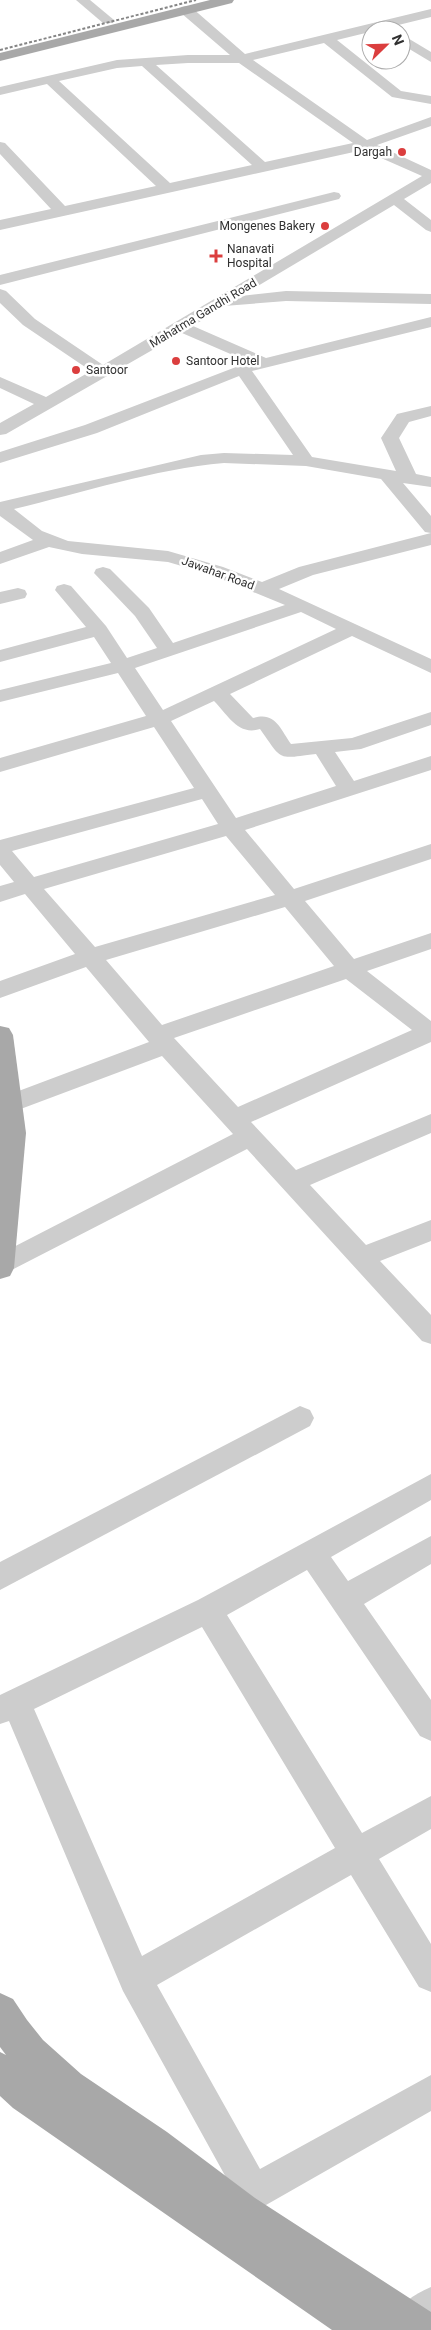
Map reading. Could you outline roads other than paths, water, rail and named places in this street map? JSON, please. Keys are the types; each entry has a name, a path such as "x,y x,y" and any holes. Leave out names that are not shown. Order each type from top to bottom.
{"main road":[{"path":"0,57 191,6 227,0"},
{"path":"0,1267 5,1150 12,1133 1,1051"},
{"path":"2,2022 29,2052 78,2094 151,2144 238,2211 367,2330"},
{"path":"0,2071 27,2094 238,2211 421,2319"}],"street":[{"path":"82,0 108,20"},
{"path":"191,6 242,60 365,144 431,176"},
{"path":"401,20 429,8"},
{"path":"0,92 117,64 188,59 242,60 326,38 361,31"},
{"path":"326,38 397,94 431,100"},
{"path":"411,48 430,66"},
{"path":"146,63 262,167"},
{"path":"50,80 166,188"},
{"path":"0,225 365,144 431,121"},
{"path":"0,146 61,211"},
{"name":"Mahatma Gandhi Road","path":"0,430 182,327 218,303 431,176"},
{"path":"0,280 334,196"},
{"path":"394,198 431,227"},
{"path":"0,294 29,322 103,372"},
{"path":"218,303 286,296 431,299"},
{"path":"0,458 90,429 242,369 431,322"},
{"path":"182,327 264,363"},
{"path":"242,369 306,461"},
{"path":"0,382 46,403"},
{"path":"409,480 390,438 403,418 431,411"},
{"path":"0,507 201,460 256,458 306,461 409,480 431,482"},
{"path":"387,476 431,528"},
{"name":"Jawahar Road","path":"0,507 34,534 49,541 69,547 155,554 182,560 301,606 431,667"},
{"path":"261,589 306,572 431,540"},
{"path":"0,558 49,541"},
{"path":"103,573 142,612 168,650"},
{"path":"0,1267 242,1128 431,1032 349,969 231,827 99,630 64,590"},
{"path":"0,696 122,666 301,606"},
{"path":"0,764 159,719 351,629"},
{"path":"0,656 99,630"},
{"path":"217,692 249,726 264,721 286,750 354,744 431,718"},
{"path":"321,747 349,789"},
{"path":"0,894 231,827 431,763"},
{"path":"0,847 208,791"},
{"path":"0,851 161,1040 431,1333"},
{"path":"0,990 90,957 290,898 431,851"},
{"path":"9,1104 161,1040 349,969 431,941"},
{"path":"293,1182 431,1123"},
{"path":"362,1257 431,1230"},
{"path":"0,1577 300,1418"},
{"path":"431,1486 208,1610 8,1706 135,1979 238,2211 431,2092"},
{"path":"343,1600 431,1549"},
{"path":"311,1552 431,1726"},
{"path":"208,1610 431,1975"},
{"path":"135,1979 431,1812"}],"railway":[{"path":"0,50 196,0"}],"place":[{"name":"Dargah","path":"402,152"},
{"name":"Mongenes Bakery","path":"325,226"},
{"name":"Nanavati Hospital","path":"216,256"},
{"name":"Santoor Hotel","path":"176,361"},
{"name":"Santoor","path":"76,370"}]}
